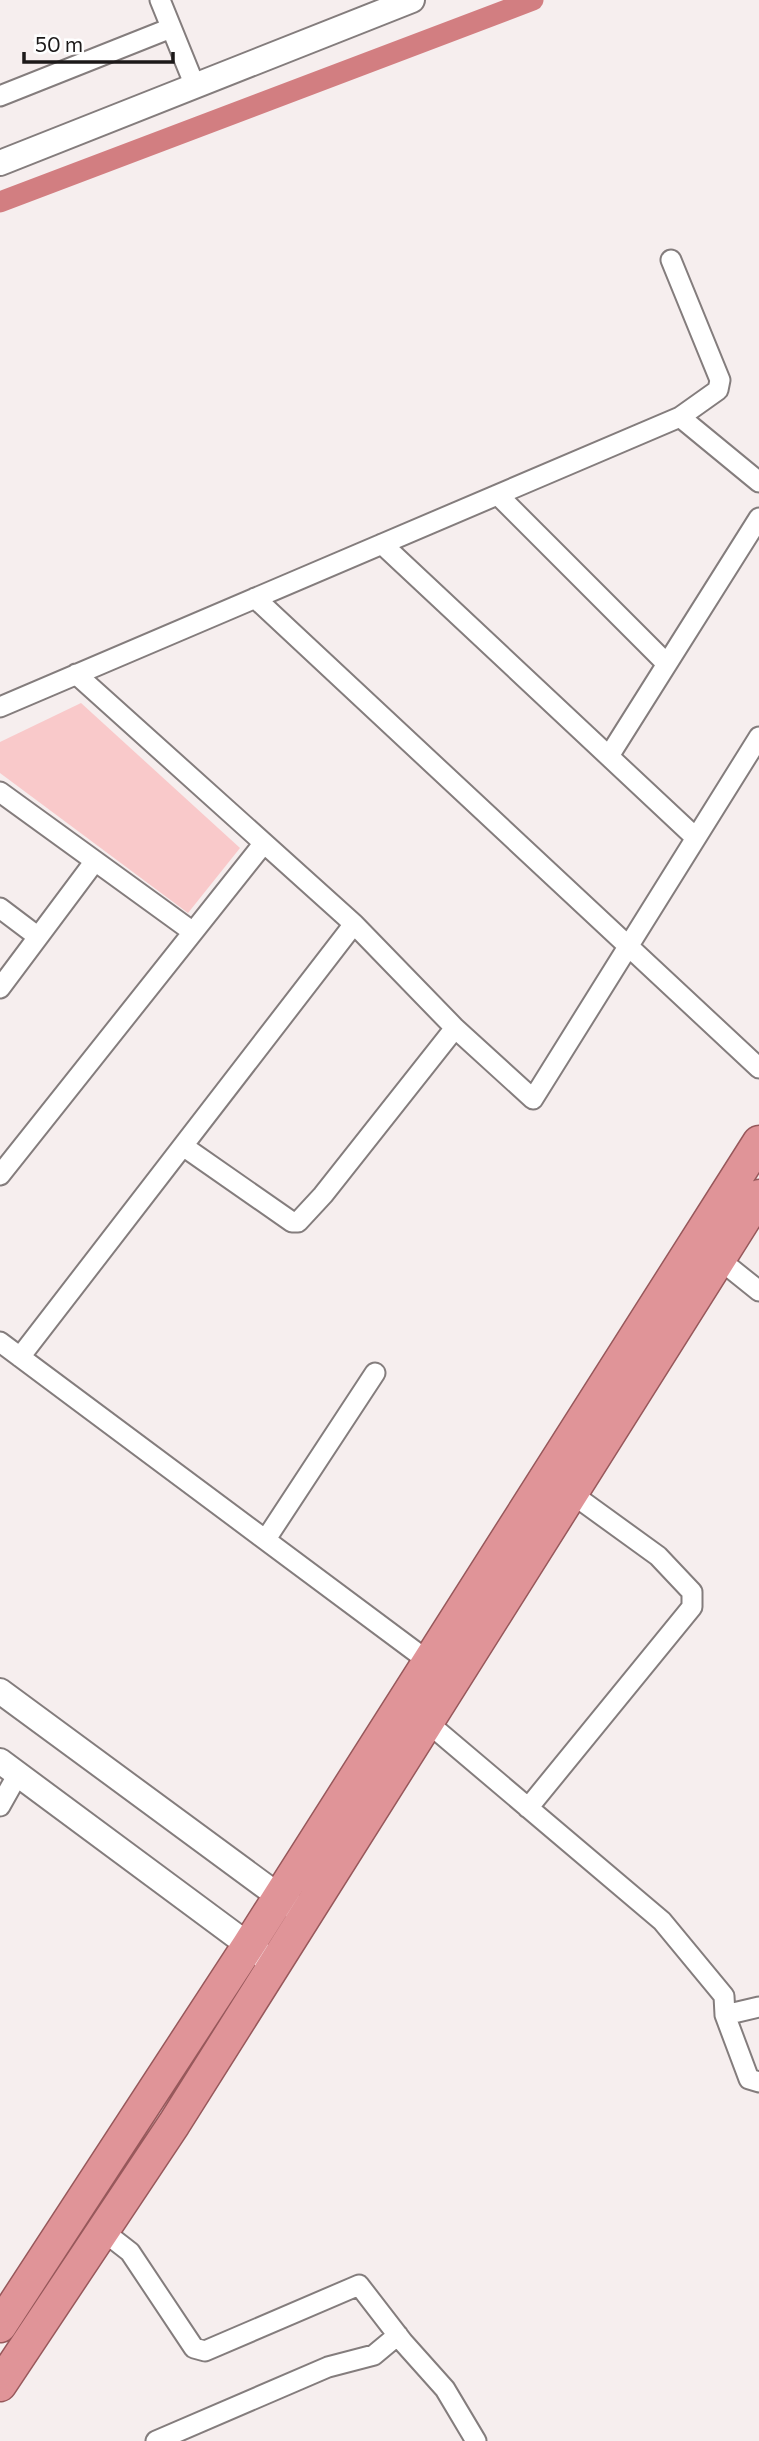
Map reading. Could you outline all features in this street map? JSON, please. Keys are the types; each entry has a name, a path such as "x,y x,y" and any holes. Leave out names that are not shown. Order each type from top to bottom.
{"highway":[{"path":"0,2326 248,1945 759,1142"},
{"path":"0,2385 276,1964 759,1196"}],"street":[{"path":"160,0 195,86"},
{"path":"0,163 412,0"},
{"path":"0,96 171,28"},
{"path":"0,707 680,417 718,390 720,380 671,260"},
{"path":"680,417 759,482"},
{"path":"498,495 667,664"},
{"path":"609,756 759,518"},
{"path":"382,544 696,838"},
{"path":"255,598 759,1068"},
{"path":"76,674 354,924 455,1028 533,1099 759,737"},
{"path":"0,792 193,932"},
{"path":"0,1175 264,843"},
{"path":"0,988 95,861"},
{"path":"0,908 37,936"},
{"path":"20,1357 354,924"},
{"path":"183,1146 275,1212 292,1222 298,1222 339,1175 455,1028"},
{"path":"719,1259 759,1291"},
{"path":"0,1342 428,1661"},
{"path":"266,1539 375,1373"},
{"path":"528,1808 692,1607 692,1592 658,1556 571,1493"},
{"path":"0,1691 278,1897 307,1915"},
{"path":"427,1722 663,1921 724,1996 725,2015 750,2080 759,2082"},
{"path":"0,1805 9,1767 276,1964"},
{"path":"725,2015 759,2007"},
{"path":"103,2231 130,2252 194,2348 205,2351 359,2285 445,2389 475,2441"},
{"path":"156,2441 328,2367 374,2355 398,2335"}],"shaded area":[{"path":"81,703 240,848 188,913 0,773 0,742"}],"waterway":[{"path":"0,202 533,0"}]}
